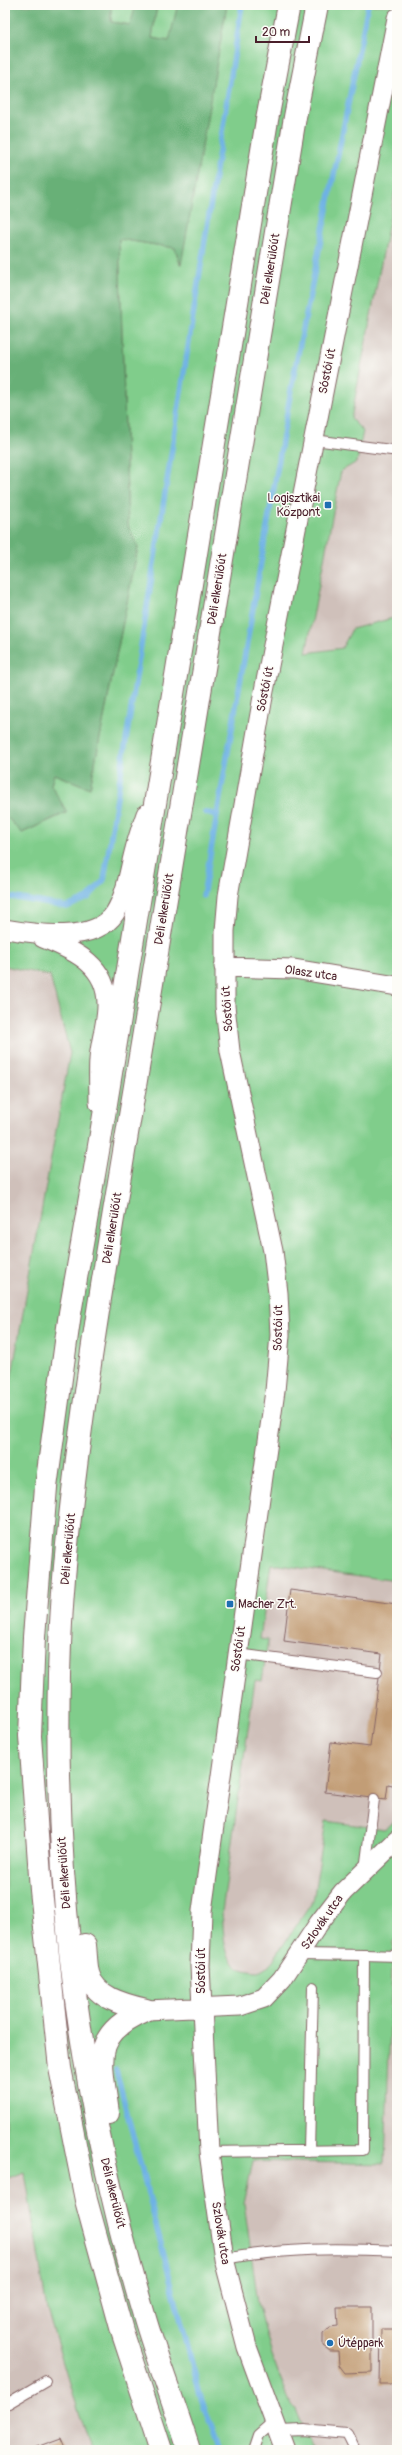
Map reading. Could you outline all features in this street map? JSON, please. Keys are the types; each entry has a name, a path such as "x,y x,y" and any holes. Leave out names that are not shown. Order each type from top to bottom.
{"main road":[{"name":"Déli elkerülőút","path":"161,2450 122,2331 86,2200 70,2127 60,2068 49,1977 30,1736 34,1637 46,1488 70,1313 100,1140 264,136 289,5"},
{"name":"Déli elkerülőút","path":"189,2450 144,2316 104,2161 87,2075 75,1994 64,1876 60,1791 61,1630 69,1528 96,1327 296,117 317,5"},
{"path":"64,1876 80,1906 88,1974 93,1983 112,2000 146,2010"},
{"path":"104,2161 109,2120 101,2059 109,2036 116,2027 128,2018 146,2010"}],"street":[{"name":"Sóstói út","path":"201,2006 202,1911 275,1391 280,1335 278,1293 273,1251 230,1051 224,967 228,896 264,691 397,18"},
{"path":"33,934 72,934 92,929 114,914 127,886 135,850 159,773"},
{"path":"5,928 33,934 70,948 93,966 106,990 107,1007 99,1061 100,1140"},
{"name":"Olasz utca","path":"224,967 294,969 397,986"},
{"name":"Szlovák utca","path":"146,2010 201,2006 240,2006 258,2001 282,1979 333,1904 365,1870 397,1840"},
{"name":"Szlovák utca","path":"201,2006 209,2152 224,2259 241,2328 285,2450"}],"lane":[{"path":"314,440 391,450 397,448"},
{"path":"237,1654 377,1672"},
{"path":"365,1870 374,1799"},
{"path":"299,1954 397,1956"},
{"path":"209,2152 363,2150 364,1956"},
{"path":"309,2151 314,1987"},
{"path":"224,2259 286,2249 328,2248 397,2251"},
{"path":"5,2405 46,2381"},
{"path":"253,2450 258,2435 276,2426 347,2434 355,2450"}],"shaded area":[{"path":"397,180 397,617 352,629 342,648 306,653"},
{"path":"5,966 50,976 70,1053 8,1396 5,1428"},
{"name":"Macher Zrt.","path":"271,1564 397,1581 397,1820 384,1829 326,1821 313,1901 269,1966 259,1972 249,1972 239,1970 230,1960 225,1946 222,1912 255,1680 262,1680 267,1640 260,1639"},
{"path":"394,1941 397,1941 397,2450 312,2450 296,2409 291,2407 272,2356 258,2302 244,2203 253,2161 385,2164"},
{"path":"25,2171 47,2310 78,2413 93,2450 5,2450 5,2179"}],"green space":[{"path":"5,5 111,5 111,22 130,25 136,5 157,5 152,38 169,41 177,8 175,5 227,5 181,265 175,248 119,239 128,526 138,547 90,788 54,774 51,785 67,812 22,833 5,815"},
{"path":"111,5 136,5 131,25 111,22"},
{"path":"157,5 175,5 177,8 170,41 152,38"},
{"path":"227,5 397,5 397,180 351,419 363,431 357,462 341,471 306,653 342,648 352,629 397,617 397,1581 271,1564 260,1639 268,1640 262,1681 255,1680 222,1912 225,1944 231,1961 238,1967 247,1971 259,1972 269,1966 313,1901 326,1821 384,1829 397,1820 397,1941 393,1941 385,2164 253,2161 244,2203 258,2302 272,2356 291,2406 296,2409 312,2450 93,2450 78,2413 47,2310 25,2172 5,2179 5,1428 8,1396 70,1053 50,976 5,966 5,815 22,833 66,813 51,785 54,774 90,788 138,547 128,526 119,239 175,248 180,264"}],"building":[{"path":"290,1590 397,1604 397,1786 388,1784 386,1800 325,1792 331,1742 370,1747 382,1654 284,1641"},
{"path":"337,2307 372,2307 372,2372 345,2373 339,2365 338,2351 330,2351 323,2346 323,2333 330,2327 338,2326"},
{"path":"381,2329 397,2329 397,2384 380,2384"},
{"path":"61,2438 66,2450 28,2450"}],"waterway":[{"path":"5,896 67,907 88,898 104,880 242,5"},
{"path":"205,812 217,815 292,384 368,5"},
{"path":"203,896 217,815"},
{"path":"116,2070 201,2398 220,2450"}],"place":[{"name":"Logisztikai Központ","path":"328,505"},
{"name":"Macher Zrt.","path":"230,1604"},
{"name":"Útéppark","path":"330,2343"}]}
